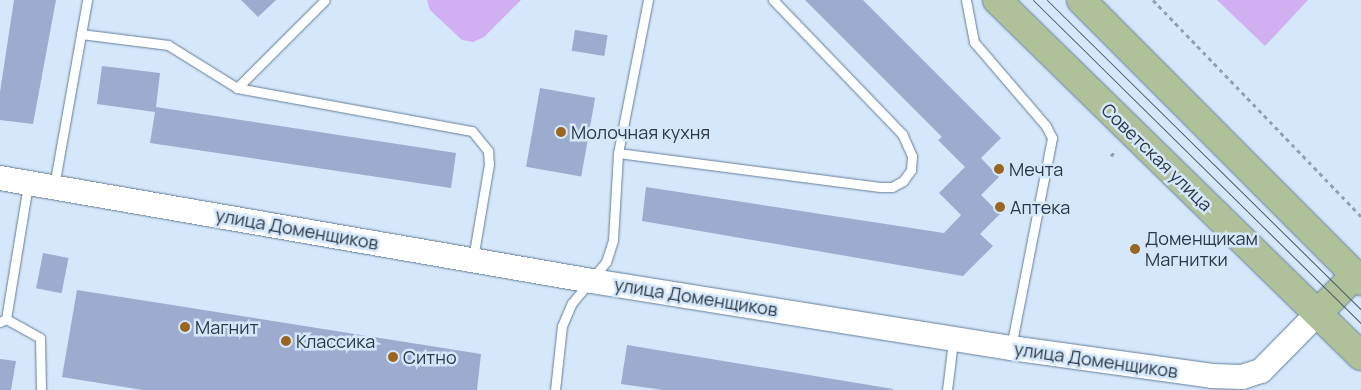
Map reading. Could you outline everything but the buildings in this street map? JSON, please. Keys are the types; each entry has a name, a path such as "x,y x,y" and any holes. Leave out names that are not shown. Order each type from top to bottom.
{"main road":[{"name":"Советская улица","path":"997,0 1361,356"},
{"path":"1081,0 1358,278"},
{"name":"улица Доменщиков","path":"1318,313 1358,278"}],"street":[{"name":"улица Доменщиков","path":"0,178 592,281 1011,348 1212,376 1242,377 1262,371 1318,313"}],"lane":[{"path":"54,186 87,0"},
{"path":"236,88 325,0"},
{"path":"555,390 562,326 572,303 606,262 613,240 618,153 648,0"},
{"path":"618,153 880,187 892,186 903,181 911,170 912,156 902,134 773,0"},
{"path":"966,0 974,42 985,59 1036,113 1052,138 1011,348"},
{"path":"81,34 168,45 236,88 472,131 488,151 489,164 473,260"},
{"path":"28,182 3,321 40,338 41,390"},
{"path":"947,390 954,338"}],"path":[{"path":"1153,0 1361,216"}],"shaded area":[{"path":"427,0 521,0 484,37 473,42 462,40 430,10"},
{"path":"1217,0 1308,0 1265,46"}],"tram line":[{"path":"1033,0 1361,324"},
{"path":"1047,0 1361,310"}],"place":[{"name":"Молочная кухня","path":"561,132"},
{"name":"Мечта","path":"999,169"},
{"name":"Аптека","path":"1000,207"},
{"name":"Доменщикам Магнитки","path":"1135,249"},
{"name":"Магнит","path":"185,327"},
{"name":"Классика","path":"286,341"},
{"name":"Ситно","path":"393,357"}]}
